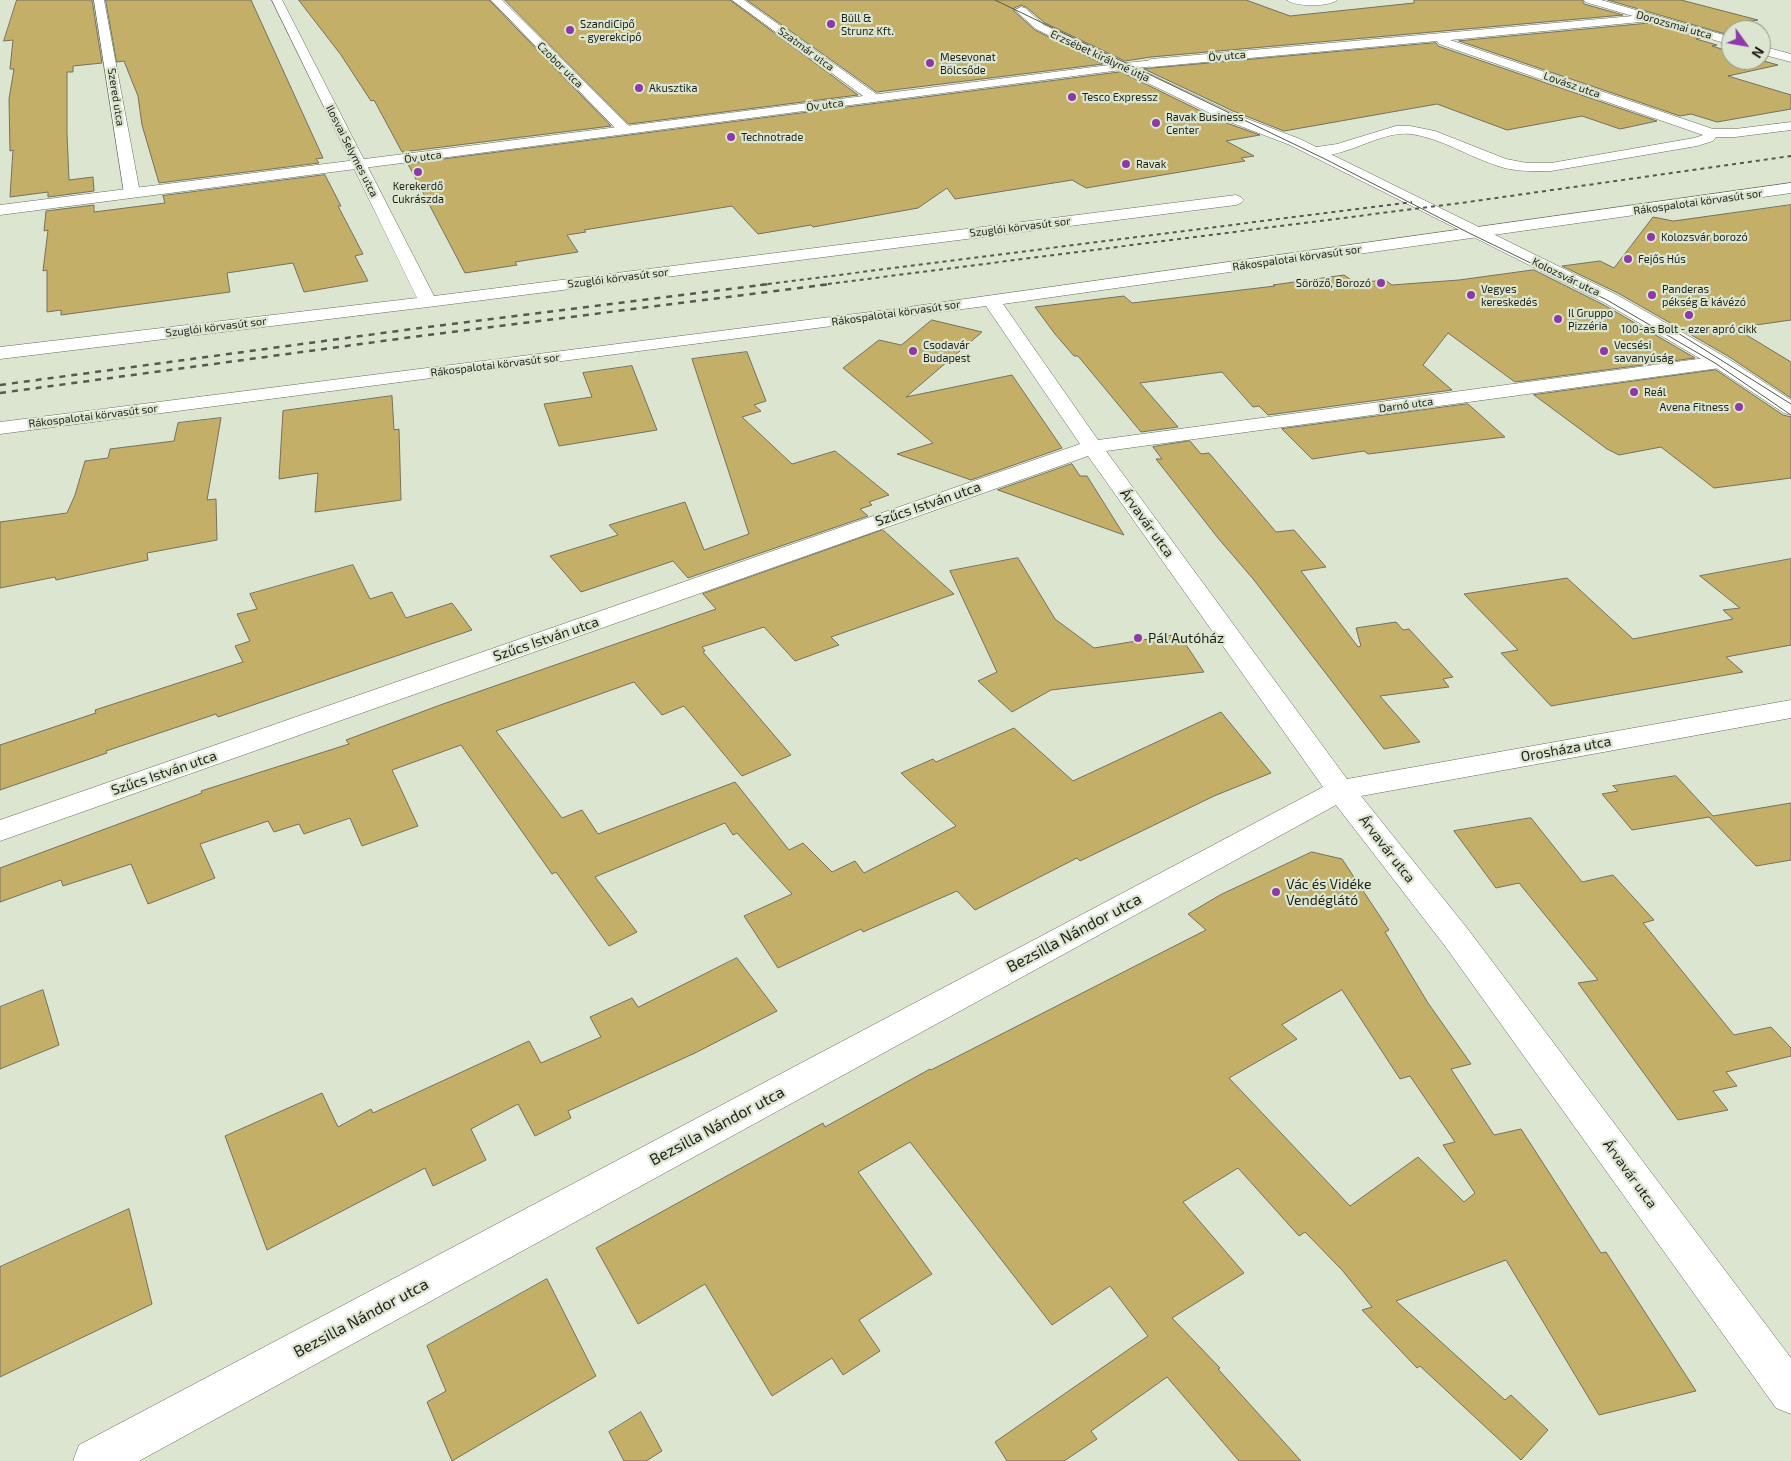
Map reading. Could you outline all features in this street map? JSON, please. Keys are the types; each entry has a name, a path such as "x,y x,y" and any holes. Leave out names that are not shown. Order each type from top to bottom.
{"street":[{"name":"Szered utca","path":"98,0 132,194"},
{"name":"Ilosvai Selymes utca","path":"277,0 428,302"},
{"name":"Czobor utca","path":"496,0 625,130"},
{"name":"Szatmár utca","path":"737,0 875,98"},
{"path":"1292,0 1308,2 1332,0"},
{"name":"Dorozsmai utca","path":"1595,1 1721,38"},
{"name":"Erzsébet királyné útja","path":"1056,22 1017,9 1040,27 1126,61 1243,123 1315,151 1438,214"},
{"name":"Öv utca","path":"0,213 132,194 875,98 1126,61 1151,63 1651,18"},
{"name":"Lovász utca","path":"1432,38 1712,133"},
{"path":"1771,53 1791,58"},
{"name":"Erzsébet királyné útja","path":"1151,63 1172,73"},
{"name":"Erzsébet királyné útja","path":"1244,108 1295,142"},
{"path":"1315,151 1339,148 1396,130 1410,130 1430,134 1503,163 1551,168 1697,142 1708,138 1712,133 1735,133 1791,126"},
{"name":"Rákospalotai körvasút sor","path":"0,428 868,318 1791,188"},
{"name":"Szuglói körvasút sor","path":"0,353 428,302 1236,200"},
{"name":"Kolozsvár utca","path":"1438,214 1611,299 1720,362 1791,409"},
{"name":"Árvavár utca","path":"991,300 1092,447 1340,790 1456,937 1791,1393"},
{"name":"Darnó utca","path":"1092,447 1720,362"},
{"name":"Szűcs István utca","path":"0,831 1092,447"},
{"name":"Orosháza utca","path":"1340,790 1791,709"},
{"name":"Bezsilla Nándor utca","path":"94,1461 1340,790"}],"building":[{"path":"17,0 92,0 102,63 73,66 73,72 67,72 67,133 69,180 93,177 94,191 48,197 48,192 10,197 13,150 10,151 9,99 14,69 10,69 13,40 4,41"},
{"path":"106,0 251,0 323,158 316,159 319,163 159,183 142,125 138,96 124,61 117,62"},
{"path":"299,0 489,0 611,126 402,152 374,100 371,101 341,55"},
{"path":"505,0 730,0 858,95 629,124"},
{"path":"747,0 1246,0 1290,16 1414,3 1414,0 1582,0 1584,4 1623,15 1151,57 1125,61 1045,23 1021,5 1014,8 1014,11 1035,30 1103,64 877,92"},
{"path":"1608,0 1681,0 1758,20 1721,20 1721,33"},
{"path":"1651,23 1702,38 1696,39 1717,45 1712,46 1721,49 1721,70 1755,70 1728,76 1791,95 1791,109 1717,122 1691,114 1680,116 1459,41"},
{"path":"1436,43 1438,46 1657,121 1620,129 1582,116 1507,130 1437,104 1284,131 1233,111 1144,69"},
{"path":"1121,72 1221,121 1260,135 1226,141 1254,156 1241,158 1245,161 1086,188 1072,180 955,199 947,188 918,208 813,227 811,225 758,234 732,206 584,230 586,232 567,235 578,252 515,262 517,265 465,273 408,164"},
{"path":"325,175 341,206 338,206 363,254 355,256 368,281 304,292 293,263 227,273 230,292 61,315 61,310 47,312 47,270 43,271 48,230 44,231 46,211 94,205 94,212 165,203 163,196"},
{"path":"1791,205 1791,320 1735,328 1791,362 1791,398 1728,356 1618,293 1562,266 1600,261 1614,268 1653,217 1673,221"},
{"path":"1534,270 1604,305 1695,358 1515,382 1448,333 1423,365 1452,390 1268,415 1259,406 1253,407 1222,372 1140,383 1178,427 1141,432 1078,356 1074,356 1055,334 1035,307 1124,296 1132,303 1275,286 1273,285 1344,275 1356,283 1385,280 1392,285 1459,280"},
{"path":"932,320 982,332 906,397 1012,375 1062,448 971,480 897,454 933,443 843,368 879,340 901,345"},
{"path":"747,352 766,401 754,405 761,411 742,417 792,464 835,451 889,495 869,502 872,505 860,509 868,516 688,578 673,561 581,592 550,556 618,535 609,525 685,502 704,550 749,534 692,359"},
{"path":"632,366 657,430 559,446 544,404 592,397 583,373"},
{"path":"1716,370 1783,415 1791,417 1791,478 1714,488 1661,447 1619,455 1607,449 1534,395"},
{"path":"392,396 394,430 399,429 401,500 315,512 318,473 279,479 283,411"},
{"path":"1468,404 1505,437 1368,454 1364,451 1312,459 1282,429"},
{"path":"221,418 207,500 216,499 217,540 147,553 148,560 56,580 55,577 0,588 0,522 67,513 75,495 85,461 108,458 110,449 174,441 178,423"},
{"path":"1190,441 1201,454 1209,453 1276,532 1294,530 1326,567 1301,571 1358,647 1361,646 1356,628 1396,622 1403,630 1409,629 1453,677 1443,679 1449,687 1380,696 1420,742 1384,749 1254,580 1218,538 1156,459 1162,459 1153,447"},
{"path":"1072,464 1080,476 1087,476 1124,535 998,490"},
{"path":"883,530 954,594 831,637 839,645 795,661 764,627 702,647 705,651 703,652 791,755 742,776 684,706 662,715 634,682 496,731 562,818 582,810 598,834 735,782 789,850 803,843 832,872 855,861 864,873 956,826 901,773 933,759 936,762 1014,728 1073,781 1221,712 1271,773 1214,796 1080,861 1077,858 975,910 957,891 863,932 861,929 778,968 744,916 792,894 737,833 733,835 725,823 595,877 637,932 609,946 556,872 552,874 461,745 392,770 418,826 362,846 350,818 304,834 299,824 274,832 268,821 200,844 215,878 148,904 131,864 63,886 61,880 0,902 0,868 202,793 201,791 349,744 346,740 443,704 716,609 703,594"},
{"path":"1018,558 1055,619 1094,648 1179,634 1204,672 1051,690 1012,712 978,681 997,672 950,571"},
{"path":"1791,559 1791,645 1726,657 1743,672 1551,706 1501,653 1518,650 1464,594 1567,578 1633,639 1733,619 1723,610 1740,608 1700,576"},
{"path":"353,565 370,599 392,592 406,618 452,603 472,630 218,717 216,714 106,751 107,753 0,790 0,745 96,713 95,710 243,662 235,646 250,641 237,614 257,609 250,594"},
{"path":"1676,776 1713,816 1791,803 1791,860 1756,866 1709,817 1632,830 1602,794 1618,791 1613,786"},
{"path":"1531,818 1582,882 1613,875 1654,920 1643,923 1734,1035 1771,1027 1791,1048 1791,1056 1726,1072 1737,1086 1713,1091 1728,1110 1678,1120 1578,983 1598,980 1519,883 1496,888 1454,831"},
{"path":"1312,852 1342,859 1389,930 1385,932 1428,1003 1471,1064 1451,1069 1494,1135 1521,1129 1601,1253 1606,1252 1696,1391 1599,1415 1506,1260 1396,1301 1505,1400 1511,1395 1548,1430 1521,1460 1420,1366 1417,1368 1362,1310 1372,1307 1342,1270 1305,1232 1299,1236 1238,1168 1183,1202 1244,1273 1172,1318 1220,1368 1218,1369 1301,1461 1239,1461 1167,1377 1091,1431 1097,1439 1064,1461 1007,1461 995,1442 1148,1336 1110,1286 1052,1325 910,1142 858,1172 932,1274 859,1320 880,1351 843,1375 832,1358 772,1396 705,1284 638,1324 596,1248 823,1123 825,1127 930,1069 1206,930 1188,914 1220,895","holes":["1342,990 1400,1079 1410,1076 1455,1142 1443,1145 1475,1193 1464,1202 1418,1157 1350,1206 1229,1078 1297,1039 1282,1025"]},
{"path":"737,958 777,1011 695,1053 568,1111 571,1118 535,1136 518,1104 471,1129 486,1160 433,1186 425,1168 267,1250 225,1136 322,1093 338,1127 371,1109 373,1113 529,1041 541,1063 601,1037 590,1017 632,998 638,1007"},
{"path":"43,990 59,1045 0,1069 0,1007"},
{"path":"129,1209 152,1304 0,1377 0,1267"},
{"path":"547,1279 596,1376 452,1461 427,1402 446,1391 427,1346"},
{"path":"641,1412 662,1451 646,1461 624,1461 609,1432"}],"tram line":[{"path":"995,0 1325,159 1471,234 1607,300 1715,363 1791,415"},
{"path":"1662,323 1791,404"}],"railway":[{"path":"820,285 1468,202 1791,156"},
{"path":"760,285 1412,202"},
{"path":"0,385 405,330 770,284"},
{"path":"0,393 405,338 830,284"}],"place":[{"name":"Büll & Strunz Kft.","path":"831,24"},
{"name":"SzandiCipő - gyerekcipő","path":"570,30"},
{"name":"Mesevonat Bölcsőde","path":"930,63"},
{"name":"Akusztika","path":"639,88"},
{"name":"Tesco Expressz","path":"1072,97"},
{"name":"Ravak Business Center","path":"1156,123"},
{"name":"Technotrade","path":"731,137"},
{"name":"Ravak","path":"1126,164"},
{"name":"Kerekerdő Cukrászda","path":"418,172"},
{"name":"Kolozsvár borozó","path":"1651,237"},
{"name":"Fejős Hús","path":"1628,259"},
{"name":"Söröző, Borozó","path":"1381,283"},
{"name":"Vegyes kereskedés","path":"1471,295"},
{"name":"Panderas pékség & kávézó","path":"1652,295"},
{"name":"100-as Bolt - ezer apró cikk","path":"1689,315"},
{"name":"Il Gruppo Pizzéria","path":"1558,319"},
{"name":"Csodavár Budapest","path":"913,351"},
{"name":"Vecsési savanyúság","path":"1604,351"},
{"name":"Reál","path":"1634,392"},
{"name":"Avena Fitness","path":"1739,407"},
{"name":"Pál Autóház","path":"1138,638"},
{"name":"Vác és Vidéke Vendéglátó","path":"1276,892"}]}
